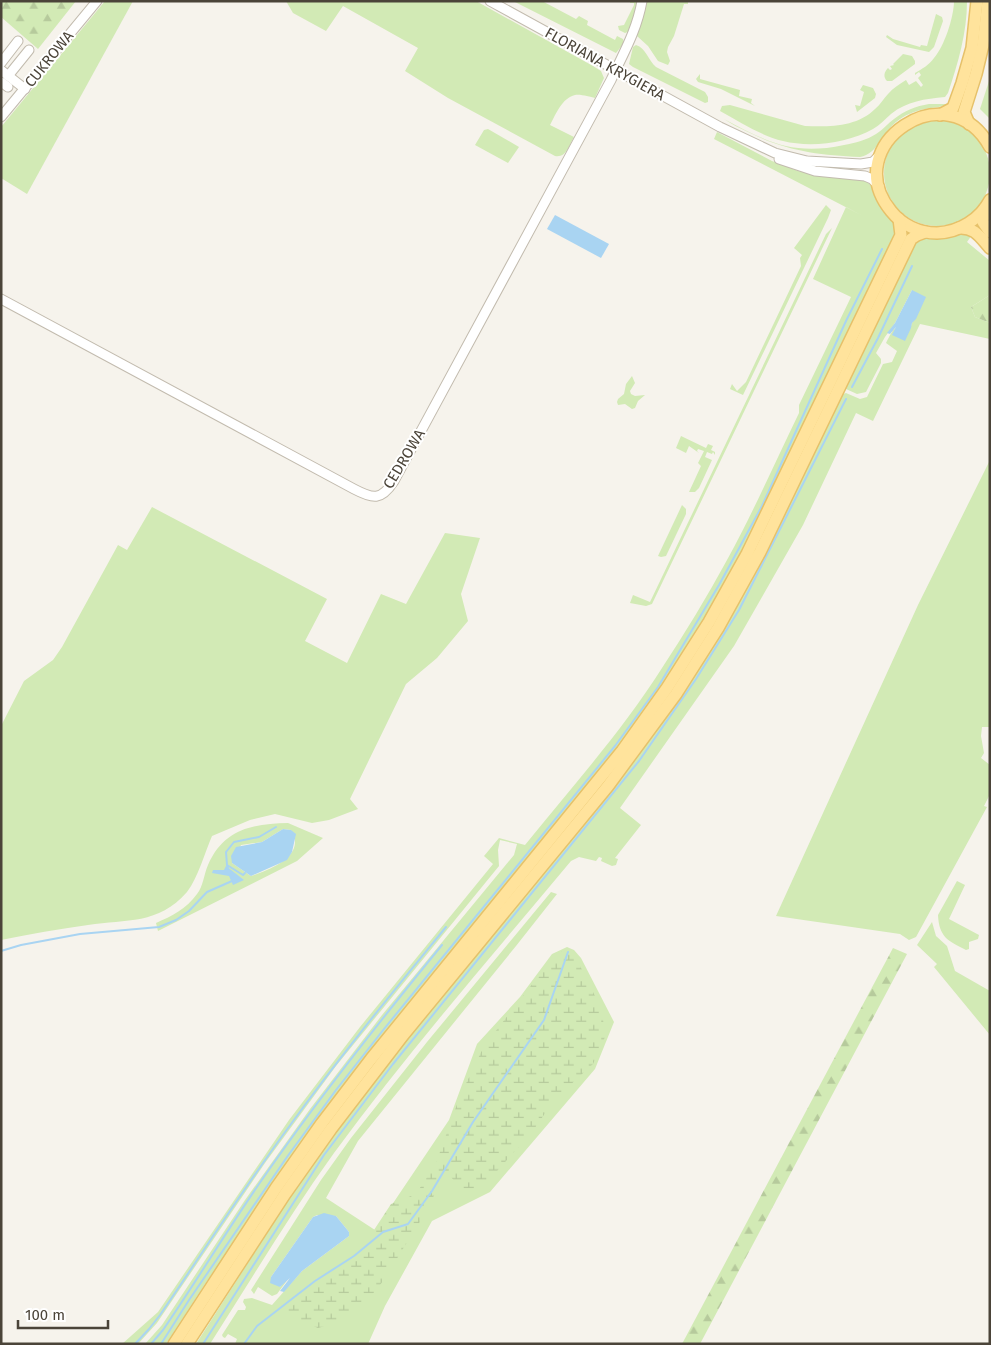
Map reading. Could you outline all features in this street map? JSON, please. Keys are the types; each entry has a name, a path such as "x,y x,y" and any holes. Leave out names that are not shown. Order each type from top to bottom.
{"main road":[{"path":"940,114 953,108 962,83 973,42 977,1"},
{"path":"968,124 964,112 983,45 988,1"},
{"path":"987,204 972,221 959,228 940,233 925,232 911,227 899,219 886,204 878,186 877,171 880,155 889,139 903,125 921,116 940,114 955,117 968,124 983,137 990,147"},
{"path":"987,204 983,222 990,232"},
{"path":"174,1344 276,1188 322,1123 394,1029 622,751 667,688 709,622 764,521 901,235 899,219"},
{"path":"959,228 970,229 976,232 990,248"},
{"path":"187,1344 285,1194 331,1129 404,1034 608,786 676,694 718,628 756,560 911,239 925,232"}],"street":[{"name":"CUKROWA","path":"1,117 97,1"},
{"name":"FLORIANA KRYGIERA","path":"490,1 615,71 720,127 775,153 808,161 867,164 875,161 880,155"},
{"path":"615,71 631,39 642,1"},
{"path":"1,63 18,41"},
{"path":"24,89 4,79 29,50"},
{"name":"CEDROWA","path":"1,299 354,489 370,496 380,496 387,491 394,481 615,71"},
{"name":"FLORIANA KRYGIERA","path":"720,127 738,140 772,157 796,166 822,172 865,176 872,179 878,186"}],"green space":[{"path":"1,1 76,1 38,49 1,17"},
{"path":"105,1 133,1 27,194 1,178 1,127"},
{"path":"286,1 476,1 593,66 601,71 604,78 595,98 575,95 566,99 560,107 550,125 574,137 565,153 555,156 448,98 405,71 418,48 343,6 326,31 293,13"},
{"path":"513,1 542,1 576,19 579,16 588,21 587,25 615,40 617,36 623,39 624,43 616,53"},
{"path":"630,1 637,1 638,4 630,31 625,33 619,30 618,26 624,25 634,5"},
{"path":"645,1 688,1 688,4 684,4 674,36 668,47 667,52 670,61 668,65 658,61 648,46 637,36"},
{"path":"954,1 967,1 967,13 958,59 948,93 945,97 923,100 903,106 876,127 863,134 841,141 817,144 794,143 775,139 720,111 722,106 730,105 805,126 842,125 860,119 868,115 892,90 906,80 909,85 916,81 921,87 923,85 918,78 921,75 919,72 915,75 915,73 930,63 938,53 950,23"},
{"path":"936,14 942,17 943,21 934,47 929,52 897,45 886,37 887,35 893,39 920,47 921,45 927,46"},
{"path":"636,45 642,49 656,67 705,92 708,102 705,103 629,64 633,47"},
{"path":"903,54 912,56 915,64 892,81 887,81 886,71 888,68 892,69 890,66 894,65"},
{"path":"700,74 700,79 740,90 739,96 752,99 751,103 755,106 721,89 698,82 696,79"},
{"path":"990,78 990,119 980,109"},
{"path":"863,85 873,88 876,94 875,98 857,112 855,105 860,106 864,92 860,90"},
{"path":"929,104 948,104 917,111 903,117 891,127 876,148 860,157 830,155 789,148 762,138 724,119 781,145 810,149 826,148 869,138 902,114"},
{"path":"937,120 957,124 974,136 986,153 990,173 986,193 974,210 957,222 937,226 917,222 900,210 888,193 884,173 888,153 900,136 917,124"},
{"path":"488,129 519,147 508,163 475,145 484,130"},
{"path":"717,132 772,161 798,171 829,177 859,178 867,181 872,187 882,209 893,222 896,233 760,520 696,635 637,724 247,1224 166,1344 145,1344 162,1325 245,1200 310,1109 382,1015 514,855 517,844 500,840 498,850 499,866 336,1066 265,1163 157,1323 138,1344 122,1344 158,1312 289,1120 360,1027 493,864 484,856 499,838 525,845 630,714 696,615 755,506 799,413 799,405 851,297 813,279 846,207 714,139"},
{"path":"826,205 831,210 828,218 743,395 730,389 732,384 737,391 746,382 801,266 800,258 802,255 794,248"},
{"path":"832,228 652,604 646,606 630,603 633,595 650,602 826,234"},
{"path":"960,234 972,235 967,242 990,261 990,295 971,307 975,317 990,323 990,339 920,324 873,421 856,413 803,525 734,646 620,808 641,825 615,858 618,859 616,865 612,866 601,861 602,858 599,857 596,861 579,857 571,861 480,969 362,1115 286,1223 210,1344 196,1344 303,1177 380,1072 617,781 841,395 846,393 860,399 867,397 883,364 892,362 897,351 886,343 897,327 911,326 913,320 912,290 895,323 876,353 881,359 881,363 866,392 857,394 846,389 845,386 912,246 923,239"},
{"path":"990,295 990,323 975,317 971,307"},
{"path":"632,376 635,383 630,391 631,394 635,396 645,395 638,401 635,408 632,409 625,404 618,405 617,402 624,394 626,384"},
{"path":"681,436 706,448 708,444 713,446 711,450 715,452 715,455 713,452 712,454 707,452 705,457 712,460 699,488 695,492 689,492 701,466 698,463 704,451 698,449 699,453 689,446 686,453 676,448"},
{"path":"990,460 990,727 982,727 981,736 984,753 981,758 990,765 990,794 984,806 987,807 916,937 909,940 900,934 776,916 918,605"},
{"path":"682,505 686,509 686,514 666,556 658,556"},
{"path":"152,507 327,599 305,641 347,663 381,594 406,604 445,533 480,538 461,594 468,621 437,658 406,684 350,799 358,809 329,820 312,823 275,814 250,820 212,836 198,872 187,892 176,903 153,915 129,921 66,928 1,940 1,726 24,681 53,660 118,545 127,550"},
{"path":"288,823 323,838 297,861 158,931 156,923 168,918 188,904 197,894 201,888 208,865 222,843 240,831 251,827","holes":["283,829 291,830 295,840 294,848 291,854 279,864 251,876 232,863 241,845 262,842"]},
{"path":"957,881 965,885 949,919 979,935 978,939 969,942 969,949 966,950 949,941 940,928 938,915"},
{"path":"551,892 557,894 358,1141 326,1198 375,1230 449,1120 477,1044 520,997 552,954 567,947 574,950 581,958 614,1022 595,1069 490,1192 432,1221 385,1306 368,1344 235,1344 237,1339 228,1334 225,1338 223,1337 222,1335 238,1310 245,1310 244,1299 252,1298 272,1305 302,1271 349,1236 349,1232 336,1216 317,1215 313,1217 271,1277 280,1287 291,1275 277,1294 272,1296 258,1287 254,1294 251,1290 321,1180 351,1138 427,1042"},
{"path":"932,922 936,936 947,946 955,971 990,991 990,1035 934,967 937,964 917,945"},
{"path":"893,948 907,954 700,1344 682,1344"},
{"path":"562,951 573,952 602,1010 605,1037 593,1064 555,1099 532,1132 489,1180 472,1193 462,1190 451,1177 443,1178 424,1215 383,1281 363,1307 342,1321 318,1328 283,1313 383,1238 374,1230 391,1204 416,1194 436,1163 460,1096 484,1046 534,982"}],"water":[{"path":"555,215 609,244 601,258 547,229"},
{"path":"912,290 926,297 905,341 892,335 896,327 890,334 887,333 895,323"},
{"path":"283,829 291,830 296,834 292,852 287,860 251,876 232,863 231,856 236,847 262,842"},
{"path":"226,866 244,880 233,885 229,876 212,873 213,870 224,870"},
{"path":"324,1213 336,1216 349,1232 349,1236 302,1271 284,1292 280,1291 290,1278 280,1287 270,1283 271,1277 313,1217"}],"waterway":[{"path":"161,1344 287,1157 336,1090 615,746 658,687 719,585 762,506 846,321 882,249"},
{"path":"852,387 878,338 912,266"},
{"path":"203,1344 324,1155 393,1064 639,761 696,679 739,610 846,399"},
{"path":"227,865 226,852 234,842 259,837 276,827"},
{"path":"228,869 227,865 243,875 245,873"},
{"path":"1,951 21,945 80,934 159,927 176,920 189,911 207,892 232,881"},
{"path":"135,1344 160,1315 257,1171 310,1099 367,1024 446,927"},
{"path":"151,1344 163,1330 247,1202 303,1122 442,945"},
{"path":"244,1344 257,1326 315,1281 354,1256 383,1232 408,1224 432,1191 473,1122 544,1020 568,952"}]}
